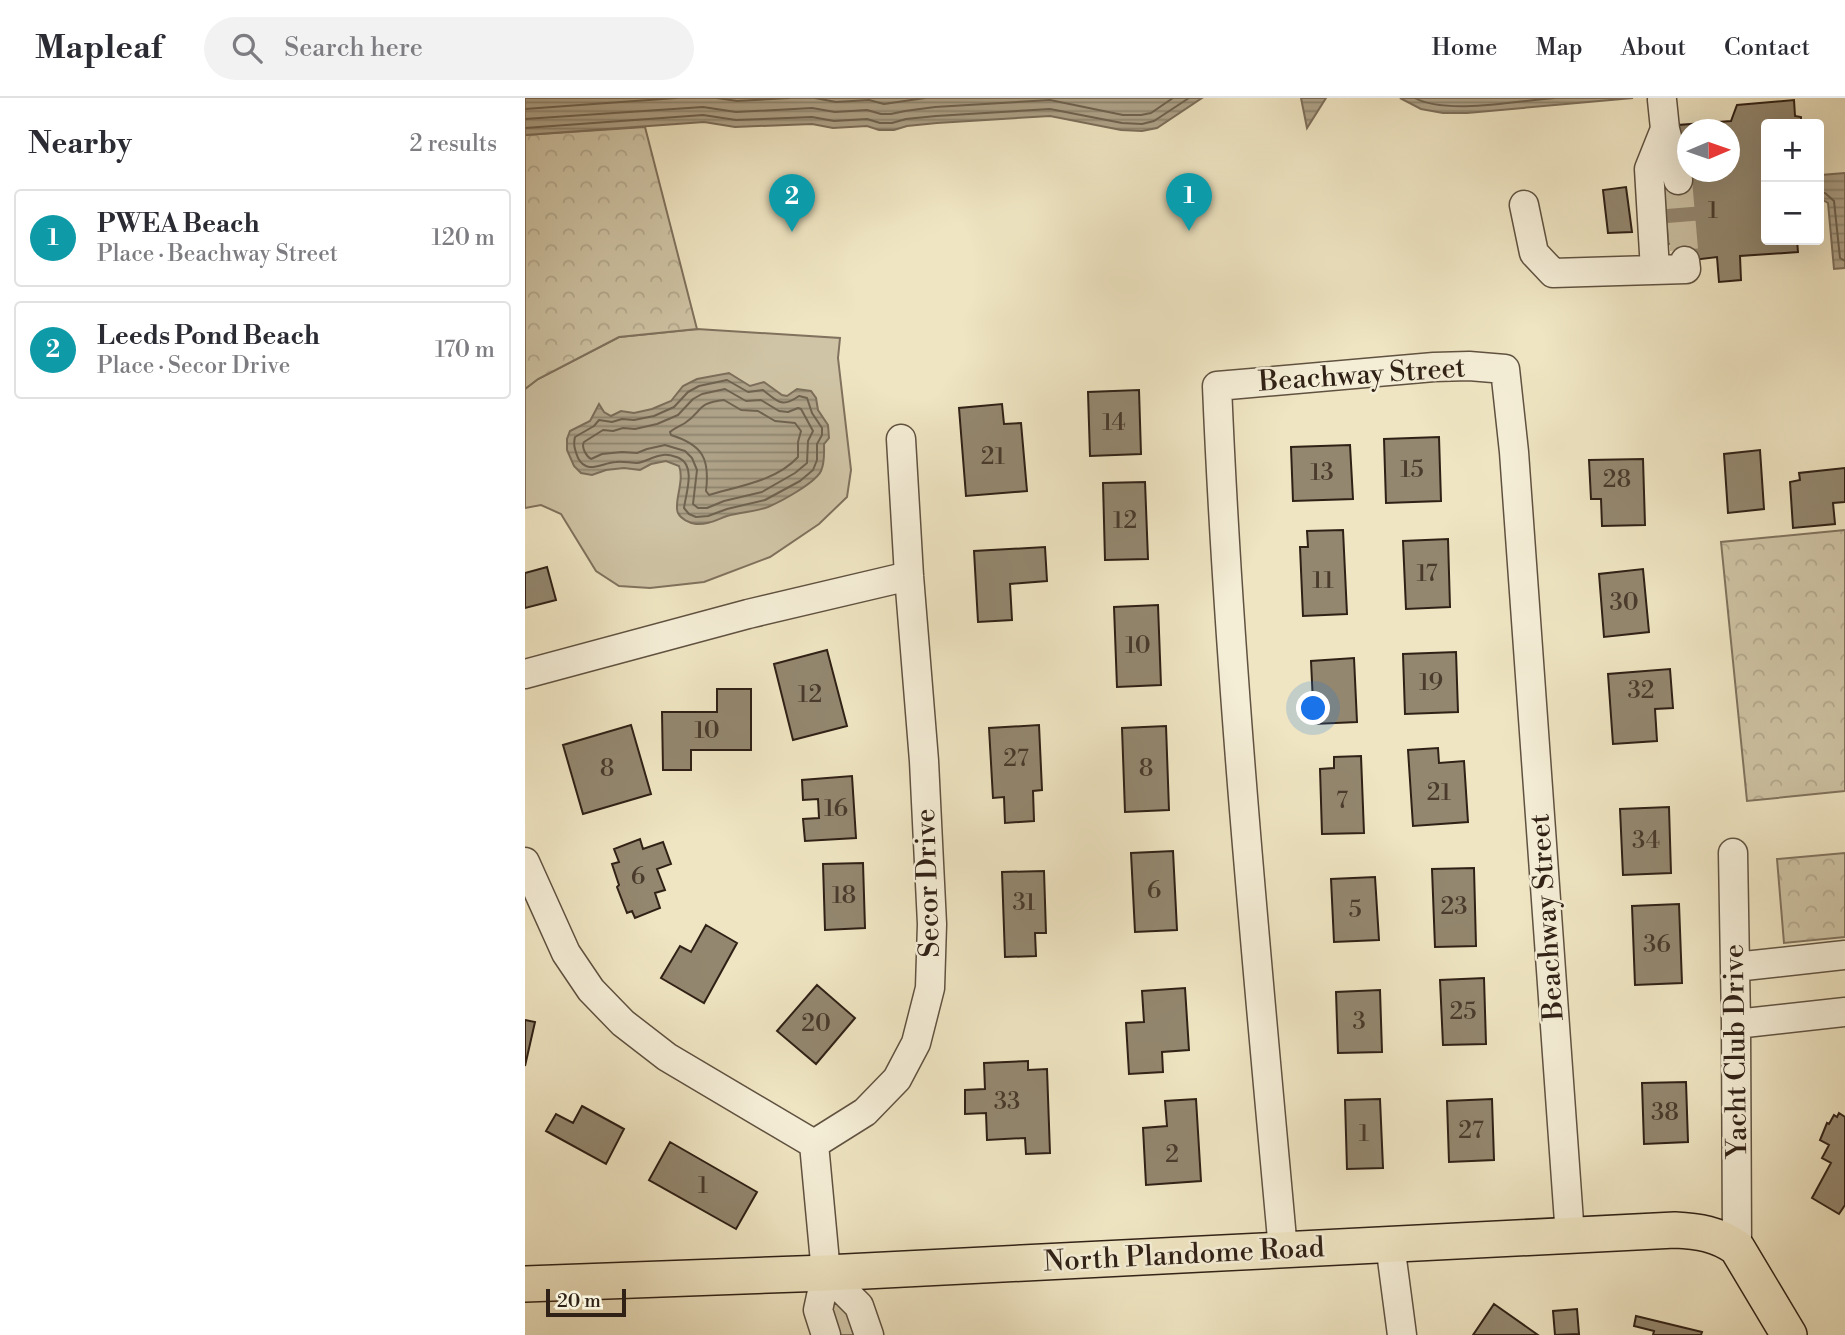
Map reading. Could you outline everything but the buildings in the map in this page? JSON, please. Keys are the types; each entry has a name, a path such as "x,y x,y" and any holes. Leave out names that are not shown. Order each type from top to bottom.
{"main road":[{"name":"North Plandome Road","path":"525,1284 827,1273 1675,1230 1713,1235 1737,1248"},
{"path":"1737,1248 1789,1335"}],"street":[{"path":"1663,100 1665,129 1677,176"},
{"path":"1655,270 1649,169 1665,129"},
{"path":"1524,205 1534,253 1553,273 1686,270 1685,261"},
{"name":"Beachway Street","path":"1283,1250 1244,816 1223,533 1217,386 1434,367 1505,369 1515,466 1570,1236"},
{"name":"Secor Drive","path":"814,1144 865,1112 897,1079 916,1044 930,988 932,924 924,761 901,439"},
{"path":"525,674 748,614 909,576"},
{"name":"Yacht Club Drive","path":"1733,853 1737,1248"},
{"path":"525,862 566,953 591,990 623,1023 667,1057 814,1144 827,1273 818,1310 826,1335"},
{"path":"1735,967 1845,955"},
{"path":"1736,1024 1845,1012"},
{"path":"1390,1244 1402,1335"},
{"path":"827,1273 859,1306 869,1335"}],"green space":[{"path":"645,127 697,329 619,337 538,379 525,389 525,135"},
{"path":"697,329 840,338 838,358 851,470 847,497 819,524 770,557 704,582 650,588 619,586 596,571 561,514 541,505 525,508 525,389 538,379 619,337"},
{"path":"1845,530 1845,791 1747,801 1721,542"},
{"path":"1845,853 1845,937 1784,943 1777,859"},
{"path":"832,1295 851,1310 859,1335 833,1335"}],"water":[{"path":"525,98 1202,98 1157,128 1142,131 1121,130 1050,116 937,123 894,130 879,130 867,126 833,128 812,124 735,127 704,122 525,135"},
{"path":"1301,98 1326,98 1307,128"},
{"path":"1400,98 1633,98 1443,113 1421,109"},
{"path":"1845,173 1845,268 1834,269 1828,203 1824,201 1824,175"},
{"path":"729,373 750,386 764,382 782,395 787,396 797,389 811,391 816,398 818,410 828,425 829,438 824,444 821,471 812,481 763,509 696,524 685,520 678,513 681,478 679,466 666,461 640,470 624,468 592,475 581,473 574,466 567,450 570,431 590,421 599,404 604,412 611,416 621,411 634,413 652,409 671,401 683,386 697,379"}],"tunnel":[{"path":"1678,182 1685,261"}],"place":[{"name":"PWEA Beach","path":"1189,231"},
{"name":"Leeds Pond Beach","path":"792,232"}]}
